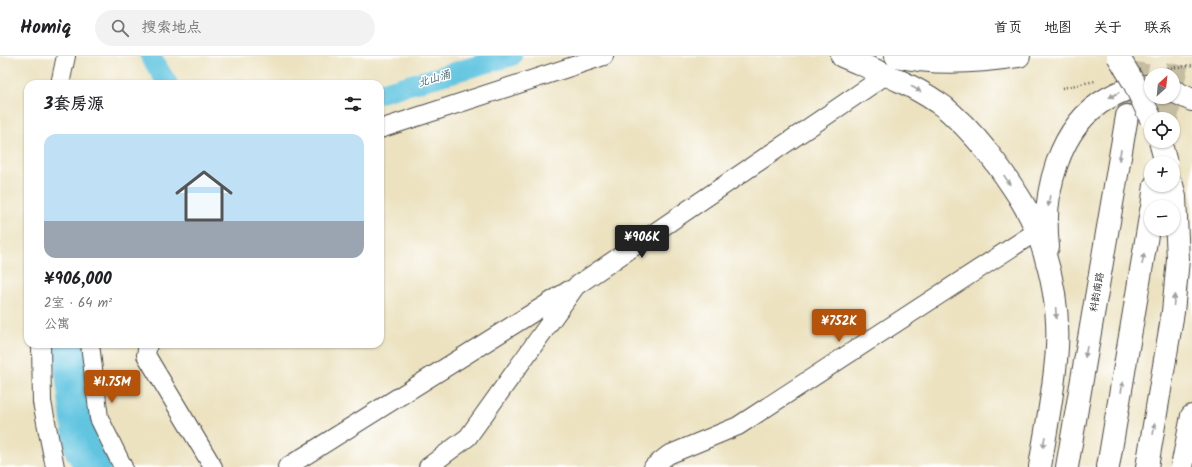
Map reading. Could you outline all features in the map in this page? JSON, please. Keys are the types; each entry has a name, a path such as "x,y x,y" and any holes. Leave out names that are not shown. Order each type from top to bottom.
{"main road":[{"path":"842,56 907,84 939,102 966,126 986,149 1025,207 1037,231 1054,290"},
{"path":"896,56 908,59 951,61 993,60 1019,56"},
{"path":"1118,56 1134,83 1148,112"},
{"path":"1040,467 1054,381 1057,347 1054,290 1048,239 1047,213 1055,172 1062,151 1072,131 1087,114 1100,102 1144,82"},
{"path":"1180,94 1192,100"},
{"name":"科韵南路","path":"1067,467 1127,116"},
{"path":"1147,467 1173,312 1178,259 1174,192"},
{"path":"1108,467 1147,236"},
{"path":"1182,467 1192,416"}],"street":[{"path":"61,80 66,56"},
{"path":"384,128 604,56"},
{"path":"287,467 576,286 886,75"},
{"path":"653,467 668,455 738,426 1037,231"},
{"path":"428,467 468,437 576,286"},
{"path":"41,348 42,402 55,467"},
{"path":"90,348 99,418 123,467"},
{"path":"147,348 146,354 214,467"}],"path":[{"path":"1180,69 1192,65"}],"waterway":[{"name":"北山涌","path":"150,56 165,80"},
{"name":"北山涌","path":"384,92 512,56"},
{"path":"69,348 82,449 93,467"}],"tunnel":[{"path":"1127,116 1140,56"},
{"path":"1177,68 1179,56"},
{"path":"1168,112 1170,104"}]}
